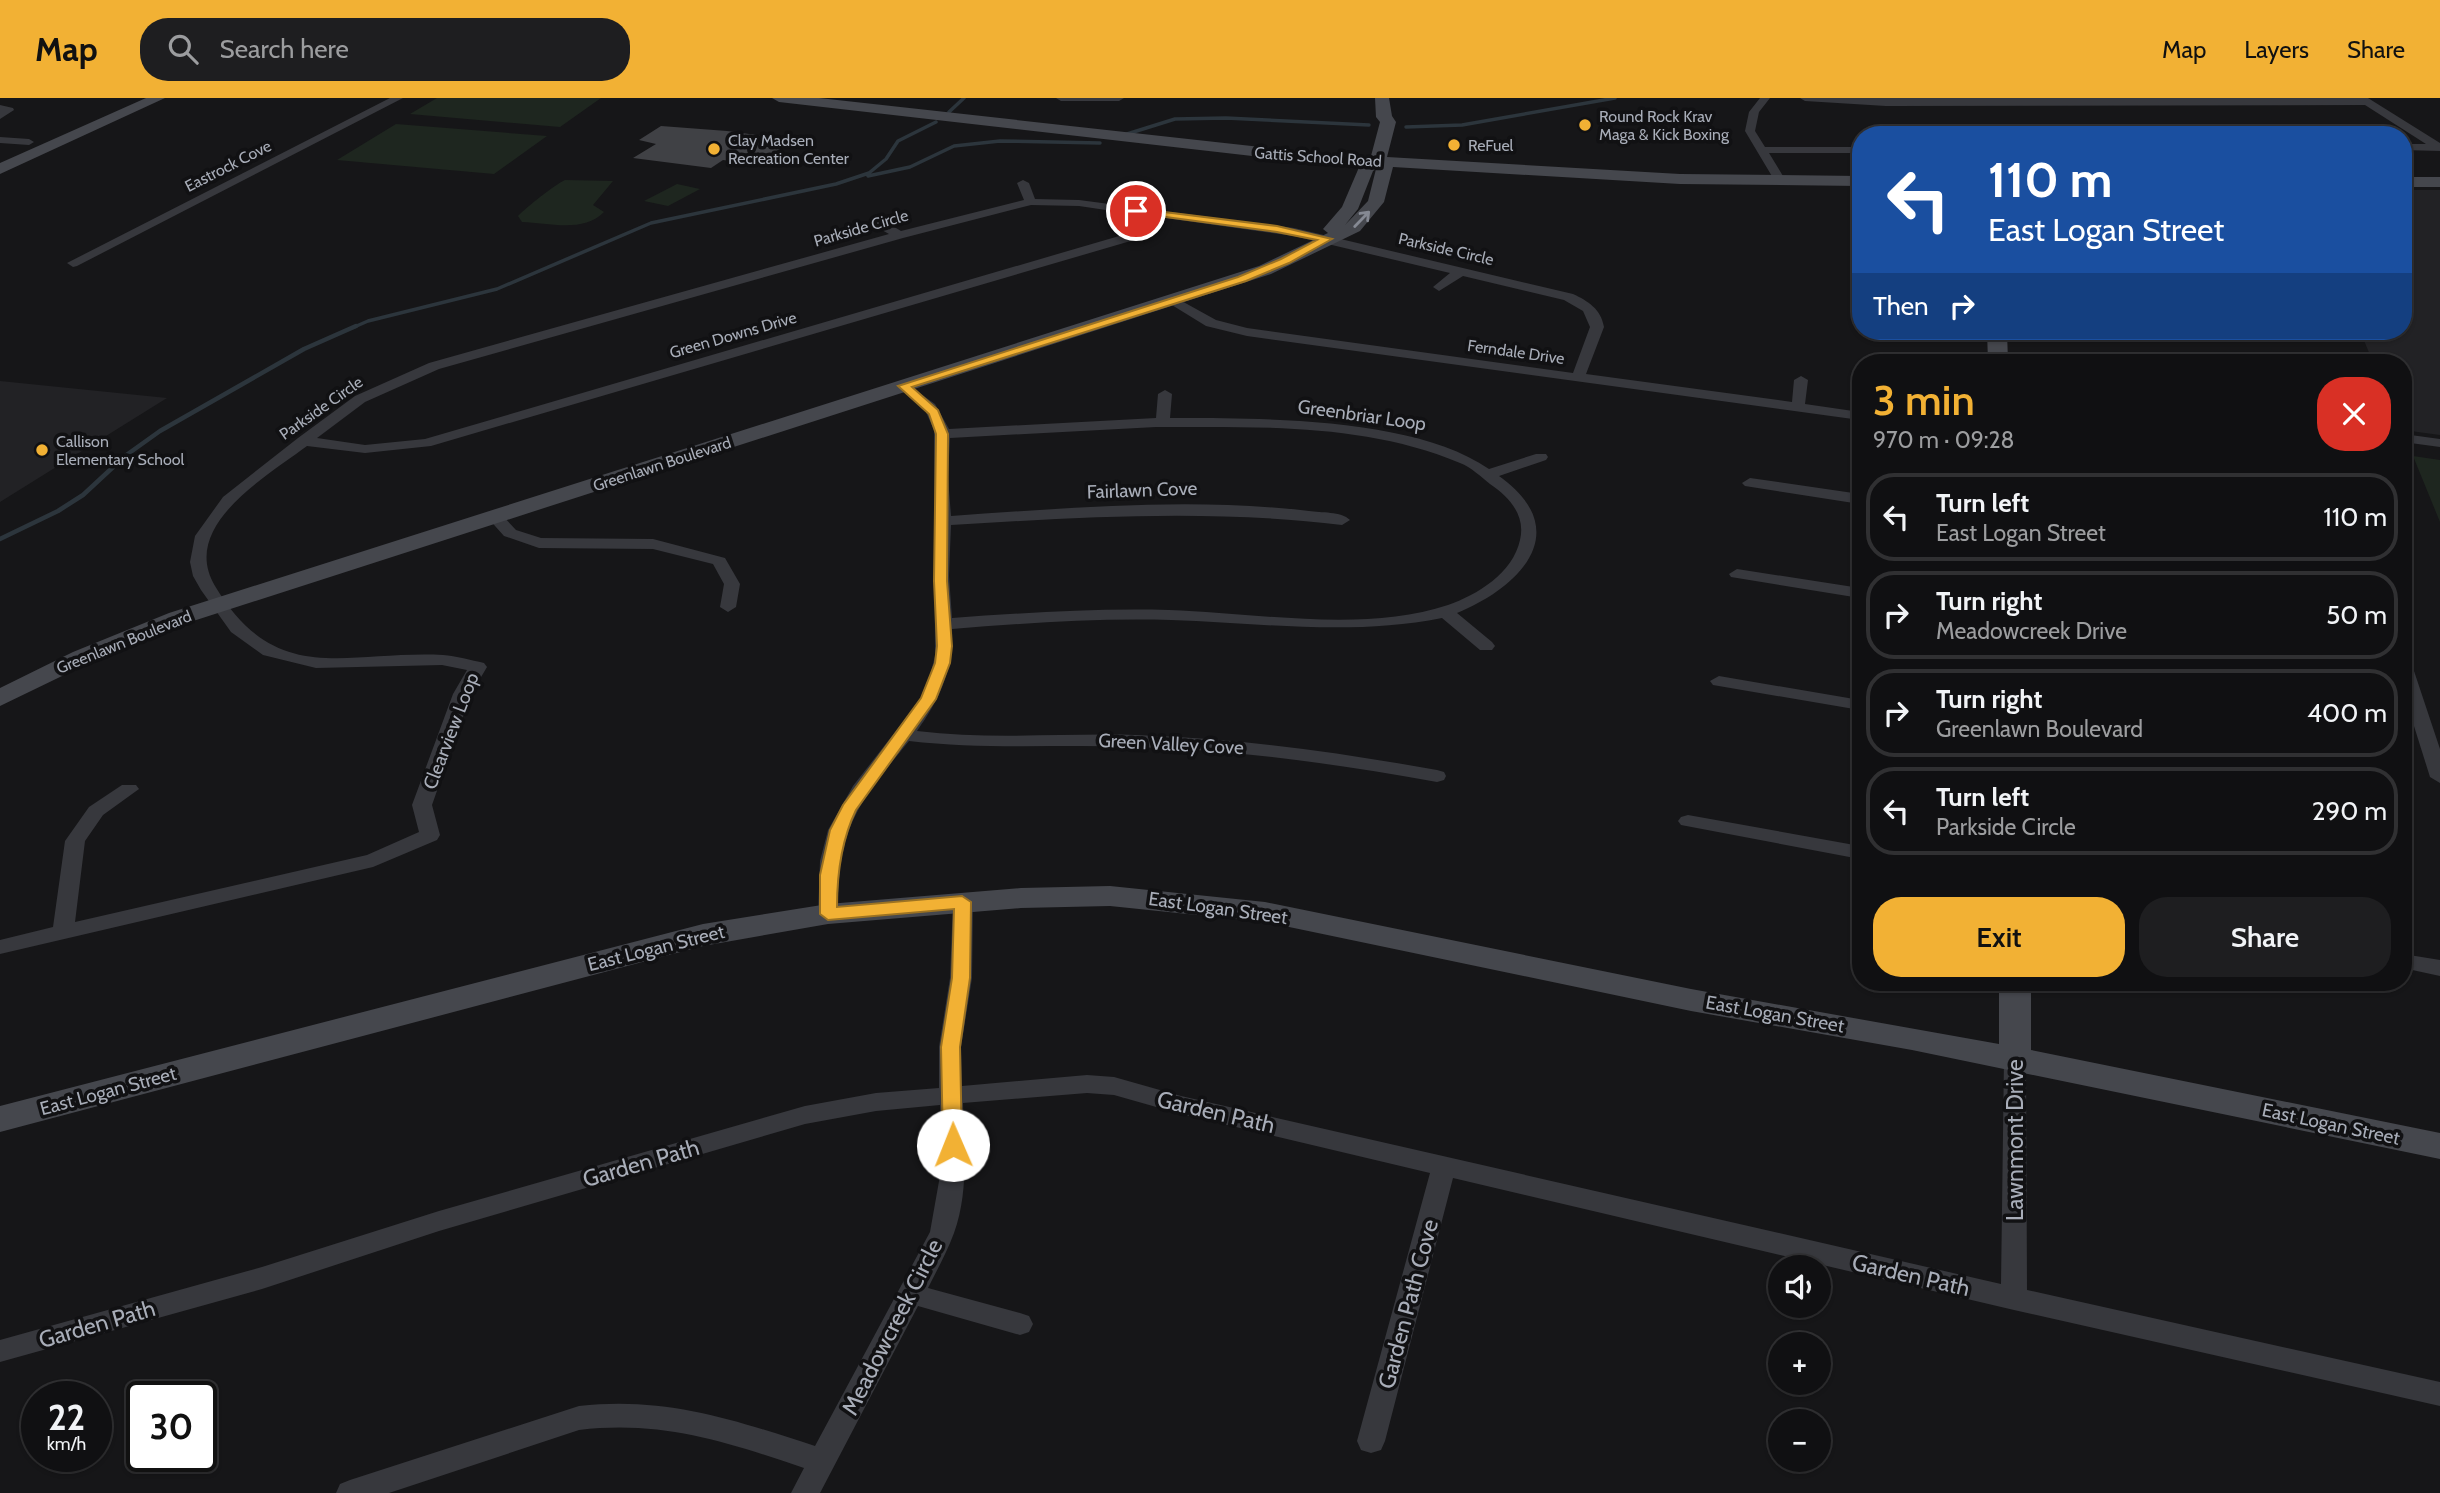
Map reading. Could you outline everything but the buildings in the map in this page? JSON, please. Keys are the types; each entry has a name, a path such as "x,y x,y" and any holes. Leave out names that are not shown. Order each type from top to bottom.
{"street":[{"path":"0,156 129,98"},
{"path":"0,169 158,98"},
{"name":"Eastrock Cove","path":"73,263 398,98"},
{"name":"Gattis School Road","path":"779,98 1214,149 1378,162 1680,179 1852,181"},
{"path":"1062,98 1119,98"},
{"name":"Greenlawn Boulevard","path":"1382,98 1384,117 1388,122"},
{"name":"Greenlawn Boulevard","path":"0,698 125,639 221,604 1173,302 1265,270 1354,227 1376,202 1386,169 1378,162 1388,122 1396,118 1397,98"},
{"path":"1765,98 1754,113 1750,124 1751,134 1780,181"},
{"path":"1805,98 1886,103 2364,100 2405,126"},
{"path":"0,108 9,110 0,116"},
{"path":"2412,131 2439,148"},
{"path":"0,140 29,142"},
{"path":"2412,147 2439,148"},
{"path":"1760,150 1852,150"},
{"path":"2412,182 2440,182"},
{"path":"1023,183 1031,202"},
{"name":"Parkside Circle","path":"221,604 207,588 197,564 204,530 239,490 369,394 434,366 899,235 1031,202 1079,203 1277,229 1556,293 1586,306 1595,317 1598,327 1578,378"},
{"name":"Green Downs Drive","path":"303,441 365,449 426,443 1130,237 1147,229 1163,214"},
{"path":"877,222 899,235"},
{"path":"1439,288 1461,271"},
{"name":"Ferndale Drive","path":"1173,302 1211,323 1247,332 1852,415"},
{"path":"1798,408 1801,380"},
{"path":"828,914 830,864 838,830 855,798 929,699 937,681 945,646 941,581 942,434 934,413 904,386"},
{"path":"1163,422 1165,394"},
{"name":"Greenbriar Loop","path":"942,434 1163,422 1282,425 1383,435 1449,451 1492,473 1518,499 1529,525 1527,545 1518,564 1494,588 1444,611 1364,624 1155,615 1056,616 944,624"},
{"path":"2412,439 2440,443"},
{"path":"1492,473 1541,457"},
{"path":"1750,483 1852,498"},
{"name":"Fairlawn Cove","path":"943,521 1188,508 1265,511 1342,520"},
{"path":"495,517 510,533 539,543 653,544 719,561 732,584 728,607"},
{"path":"1737,574 1852,592"},
{"name":"Clearview Loop","path":"0,947 373,860 430,835 422,805 462,694 478,667 444,660 348,664 302,660 277,653 250,640 230,620 221,604"},
{"path":"1444,611 1486,646"},
{"path":"1719,681 1852,704"},
{"path":"2412,692 2440,777"},
{"name":"Green Valley Cove","path":"904,735 952,742 1099,741 1212,744 1289,751 1437,776"},
{"path":"63,932 75,841 96,811 129,789"},
{"path":"1688,821 1852,852"},
{"name":"East Logan Street","path":"0,1119 703,935 828,914 1020,898 1110,896 1239,908 1691,1000 1912,1038 2440,1146"},
{"name":"Meadowcreek Circle","path":"805,1493 912,1294 942,1232 953,1170 950,1047 961,978 962,902"},
{"path":"2412,963 2440,968"},
{"name":"Lawnmont Drive","path":"2014,1298 2015,991"},
{"name":"Garden Path","path":"0,1351 262,1278 439,1221 805,1115 876,1102 1087,1084 1114,1086 1181,1105 1444,1167 2440,1394"},
{"name":"Garden Path Cove","path":"1371,1441 1444,1167"},
{"path":"912,1294 1020,1324"},
{"path":"350,1493 579,1418 600,1414 642,1413 700,1421 822,1461"}],"shaded area":[{"path":"437,98 601,98 560,127 410,114"},
{"path":"396,124 547,136 494,174 337,160"},
{"path":"565,180 613,181 593,205 604,212 587,223 576,225 522,222 518,216"},
{"path":"677,184 700,189 668,206 644,201"},
{"path":"2412,190 2440,190 2440,435 2412,431 2412,354 2370,354 2364,340 2412,340"},
{"name":"Callison Elementary School","path":"0,381 167,398 0,502"},
{"path":"2413,456 2440,460 2440,522"}],"waterway":[{"path":"949,112 964,98"},
{"path":"1406,127 1462,125 1615,98"},
{"path":"1127,134 1175,119 1226,118 1369,125"},
{"path":"352,328 368,321 497,289 651,223 836,184 869,173 886,159 898,141 936,122"},
{"path":"868,176 910,167 954,146 1000,141 1100,143"},
{"path":"0,539 58,511 83,495 125,456 160,431 304,349 356,326"}],"place":[{"name":"Round Rock Krav Maga & Kick Boxing","path":"1585,125"},
{"name":"ReFuel","path":"1454,145"},
{"name":"Clay Madsen Recreation Center","path":"714,149"},
{"name":"Callison Elementary School","path":"42,450"}],"route":[{"path":"953,1145 950,1047 961,978 962,902 828,914 828,875 838,830 848,808 929,699 937,681 945,646 941,581 942,434 934,413 904,386 1242,279 1327,239 1277,229 1136,211"}]}
